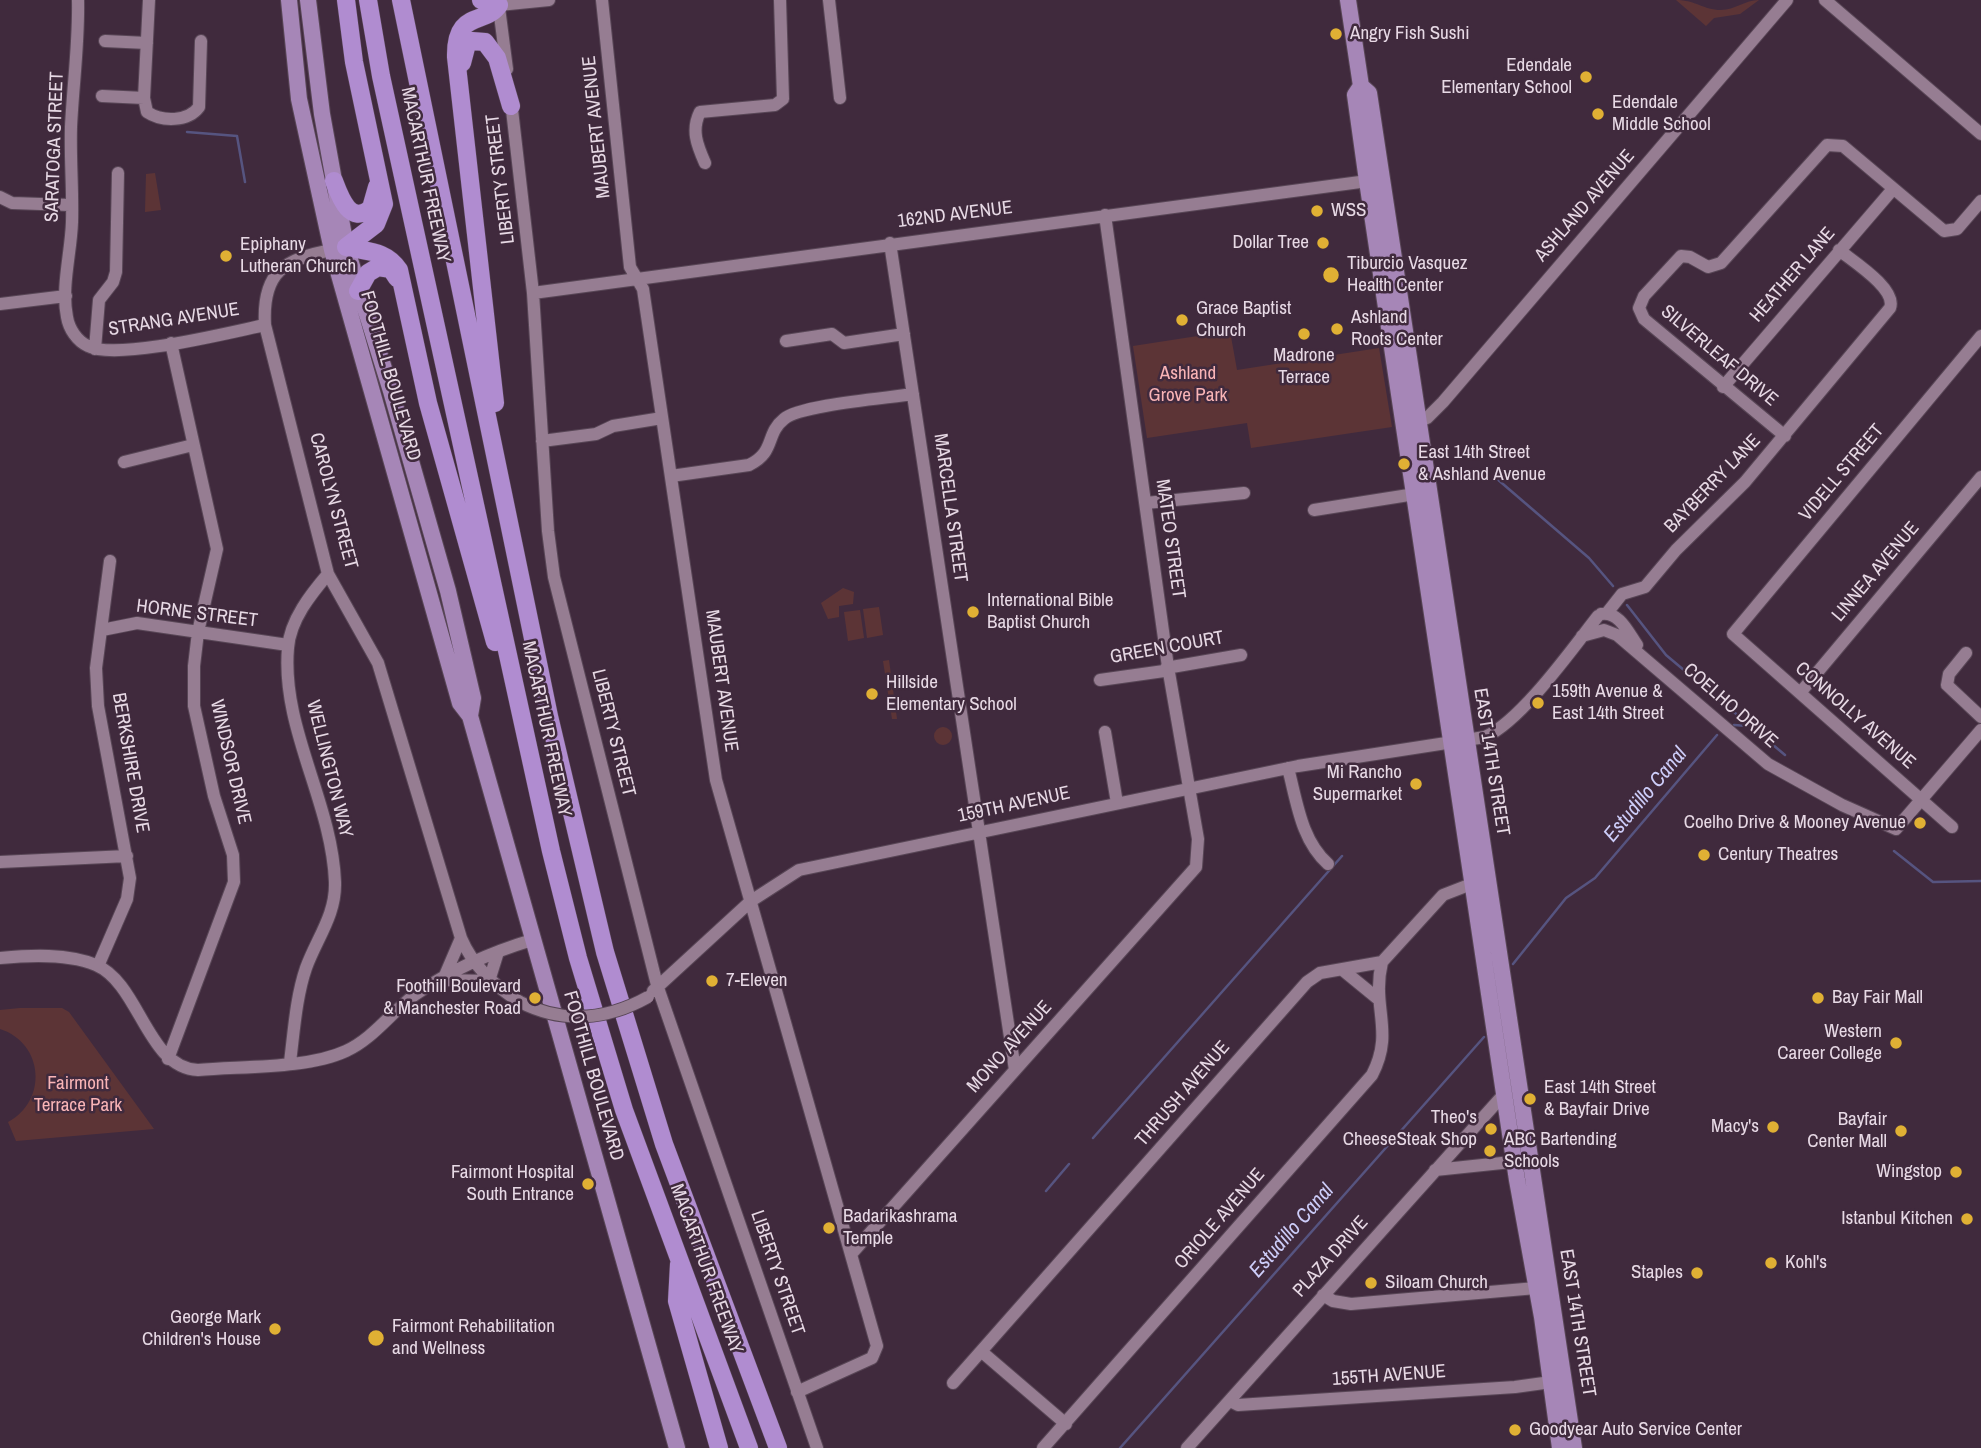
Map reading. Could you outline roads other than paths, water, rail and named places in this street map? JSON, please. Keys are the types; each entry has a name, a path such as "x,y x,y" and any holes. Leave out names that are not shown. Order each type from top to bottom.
{"highway":[{"path":"334,181 343,205 355,212 367,212 375,203 378,190 351,48 346,0"},
{"name":"MACARTHUR FREEWAY","path":"368,0 382,76 554,862 591,1001 624,1110 749,1448"},
{"name":"MACARTHUR FREEWAY","path":"401,0 549,716 605,952 664,1144 778,1448"},
{"path":"481,0 498,3 494,12 472,19 459,36 456,50 496,415 491,433"},
{"path":"461,106 463,50 472,41 479,40 494,51 511,106"},
{"path":"339,249 371,229 383,211 384,197 372,152"},
{"path":"339,249 378,252 394,263 406,301 440,449 491,630 522,722"},
{"path":"358,291 368,273 385,267 396,275 406,301"},
{"path":"680,1257 677,1301 719,1448"},
{"path":"756,1389 788,1448"}],"main road":[{"name":"FOOTHILL BOULEVARD","path":"289,0 299,99 460,703 470,716 677,1448"},
{"name":"FOOTHILL BOULEVARD","path":"308,0 334,181 339,249 358,291 391,391 448,591 473,698 470,716"},
{"name":"EAST 14TH STREET","path":"1348,0 1361,86 1368,93 1375,179 1460,742 1526,1164 1574,1448"},
{"path":"291,24 310,24"},
{"name":"EAST 14TH STREET","path":"1412,424 1415,494 1460,742 1474,883 1504,1093 1526,1164 1536,1288 1560,1448"}],"street":[{"name":"SARATOGA STREET","path":"66,296 72,219 71,124 79,40 78,0"},
{"path":"149,0 144,98 147,112 155,117 185,118 199,107 201,41"},
{"path":"498,3 549,0"},
{"name":"MAUBERT AVENUE","path":"602,0 631,267 643,289 716,780 853,1252 877,1346 876,1354 867,1361 797,1392"},
{"path":"705,163 697,143 694,123 700,112 775,105 783,99 780,0"},
{"path":"829,0 840,98"},
{"name":"ASHLAND AVENUE","path":"1412,424 1443,402 1787,0"},
{"path":"1825,0 1981,134"},
{"name":"LIBERTY STREET","path":"498,3 533,293 548,531 554,577 657,985 817,1448"},
{"path":"105,41 147,43"},
{"path":"102,96 144,98"},
{"name":"SILVERLEAF DRIVE","path":"1785,436 1723,387 1640,314 1640,301 1673,261 1685,256 1708,267 1721,263 1827,145 1843,146 1939,229 1948,232 1961,226 1981,201"},
{"path":"95,349 99,300 113,282 116,272 118,173"},
{"name":"162ND AVENUE","path":"533,293 1375,179"},
{"name":"HEATHER LANE","path":"1723,387 1893,189"},
{"path":"0,197 12,203 70,205"},
{"name":"MATEO STREET","path":"1105,215 1168,667 1199,852 1196,867"},
{"name":"MARCELLA STREET","path":"890,243 1015,1070"},
{"name":"CAROLYN STREET","path":"339,249 295,259 279,269 267,294 265,325 328,574 378,663 461,938 476,962"},
{"name":"BAYBERRY LANE","path":"1644,587 1785,436 1892,303 1885,288 1839,250"},
{"path":"0,304 66,296"},
{"name":"STRANG AVENUE","path":"66,296 69,326 78,338 95,349 107,351 172,343 265,325"},
{"path":"786,341 832,334 844,343 904,334"},
{"name":"VIDELL STREET","path":"1732,634 1981,336"},
{"name":"WINDSOR DRIVE","path":"168,1059 234,882 233,855 214,796 194,706 198,632 217,549 172,343"},
{"path":"671,476 749,465 760,460 769,451 779,424 796,412 913,394"},
{"path":"542,441 596,434 614,426 662,418"},
{"path":"124,462 193,445"},
{"name":"LINNEA AVENUE","path":"1800,693 1981,477"},
{"path":"1146,503 1244,493"},
{"path":"1314,510 1415,494"},
{"name":"BERKSHIRE DRIVE","path":"98,966 127,899 130,878 98,706 96,668 110,561"},
{"name":"WELLINGTON WAY","path":"290,1062 299,994 306,967 330,917 335,882 320,795 295,719 289,687 288,645 304,603 328,574"},
{"name":"159TH AVENUE","path":"476,962 489,981 520,1002 552,1014 584,1017 615,1012 648,997 657,985 751,901 799,870 1288,768 1460,742 1492,734 1506,723 1622,594 1644,587"},
{"path":"1582,636 1605,631 1614,623 1605,614"},
{"name":"COELHO DRIVE","path":"1605,614 1622,622 1650,662"},
{"name":"HORNE STREET","path":"102,630 136,623 288,645"},
{"name":"COELHO DRIVE","path":"1605,631 1623,638 1761,759 1787,774 1899,826 1922,800"},
{"name":"CONNOLLY AVENUE","path":"1732,634 1952,827"},
{"path":"1966,653 1949,674 1947,685 1981,717"},
{"name":"GREEN COURT","path":"1100,680 1164,671 1168,667 1241,655"},
{"path":"1922,800 1981,730"},
{"path":"1105,732 1117,803"},
{"path":"1288,768 1306,834 1315,851 1328,864"},
{"path":"0,862 127,856"},
{"name":"MONO AVENUE","path":"853,1252 1196,867"},
{"path":"1382,962 1443,895 1474,883"},
{"path":"443,980 461,938"},
{"path":"0,958 44,955 98,966 130,1000 168,1059 186,1069 198,1070 290,1062 345,1052 368,1038 417,993 476,962 532,940"},
{"path":"443,980 489,981 498,952"},
{"name":"THRUSH AVENUE","path":"953,1383 1307,982 1320,973 1344,971 1382,962"},
{"name":"ORIOLE AVENUE","path":"1043,1448 1372,1075 1384,1042 1377,998 1382,962"},
{"path":"1344,971 1377,998"},
{"name":"PLAZA DRIVE","path":"1187,1448 1504,1093"},
{"path":"1435,1170 1526,1164"},
{"path":"1323,1294 1333,1301 1351,1304 1536,1288"},
{"path":"982,1352 1066,1424"},
{"name":"155TH AVENUE","path":"1230,1401 1238,1405 1516,1387 1551,1382"}],"waterway":[{"path":"187,132 237,136 245,182"},
{"name":"Estudillo Canal","path":"1496,478 1589,558 1613,586"},
{"name":"Estudillo Canal","path":"1627,605 1666,655 1785,755"},
{"name":"Estudillo Canal","path":"1734,725 1748,726"},
{"name":"Estudillo Canal","path":"1513,964 1566,898 1595,878 1717,735"},
{"name":"Estudillo Canal","path":"1894,851 1933,882 1981,881"},
{"path":"1093,1138 1342,856"},
{"name":"Estudillo Canal","path":"1120,1448 1484,1037"},
{"path":"1046,1191 1069,1164"}],"place":[{"name":"Angry Fish Sushi","path":"1336,34"},
{"name":"Edendale Elementary School","path":"1586,77"},
{"name":"Edendale Middle School","path":"1598,114"},
{"name":"WSS","path":"1317,211"},
{"name":"Dollar Tree","path":"1323,243"},
{"name":"Epiphany Lutheran Church","path":"226,256"},
{"name":"Tiburcio Vasquez Health Center","path":"1331,275"},
{"name":"Grace Baptist Church","path":"1182,320"},
{"name":"Ashland Roots Center","path":"1337,329"},
{"name":"Madrone Terrace","path":"1304,334"},
{"name":"East 14th Street & Ashland Avenue","path":"1404,464"},
{"name":"International Bible Baptist Church","path":"973,612"},
{"name":"Hillside Elementary School","path":"872,694"},
{"name":"159th Avenue & East 14th Street","path":"1538,703"},
{"name":"Mi Rancho Supermarket","path":"1416,784"},
{"name":"Coelho Drive & Mooney Avenue","path":"1920,823"},
{"name":"Century Theatres","path":"1704,855"},
{"name":"7-Eleven","path":"712,981"},
{"name":"Foothill Boulevard & Manchester Road","path":"535,998"},
{"name":"Bay Fair Mall","path":"1818,998"},
{"name":"Western Career College","path":"1896,1043"},
{"name":"East 14th Street & Bayfair Drive","path":"1530,1099"},
{"name":"Macy's","path":"1773,1127"},
{"name":"Theo's CheeseSteak Shop","path":"1491,1129"},
{"name":"Bayfair Center Mall","path":"1901,1131"},
{"name":"ABC Bartending Schools","path":"1490,1151"},
{"name":"Wingstop","path":"1956,1172"},
{"name":"Fairmont Hospital South Entrance","path":"588,1184"},
{"name":"Istanbul Kitchen","path":"1967,1219"},
{"name":"Badarikashrama Temple","path":"829,1228"},
{"name":"Kohl's","path":"1771,1263"},
{"name":"Staples","path":"1697,1273"},
{"name":"Siloam Church","path":"1371,1283"},
{"name":"George Mark Children's House","path":"275,1329"},
{"name":"Fairmont Rehabilitation and Wellness","path":"376,1338"},
{"name":"Goodyear Auto Service Center","path":"1515,1430"}],"park label":[{"name":"Ashland Grove Park","path":"1188,385"},
{"name":"Fairmont Terrace Park","path":"78,1095"}]}
